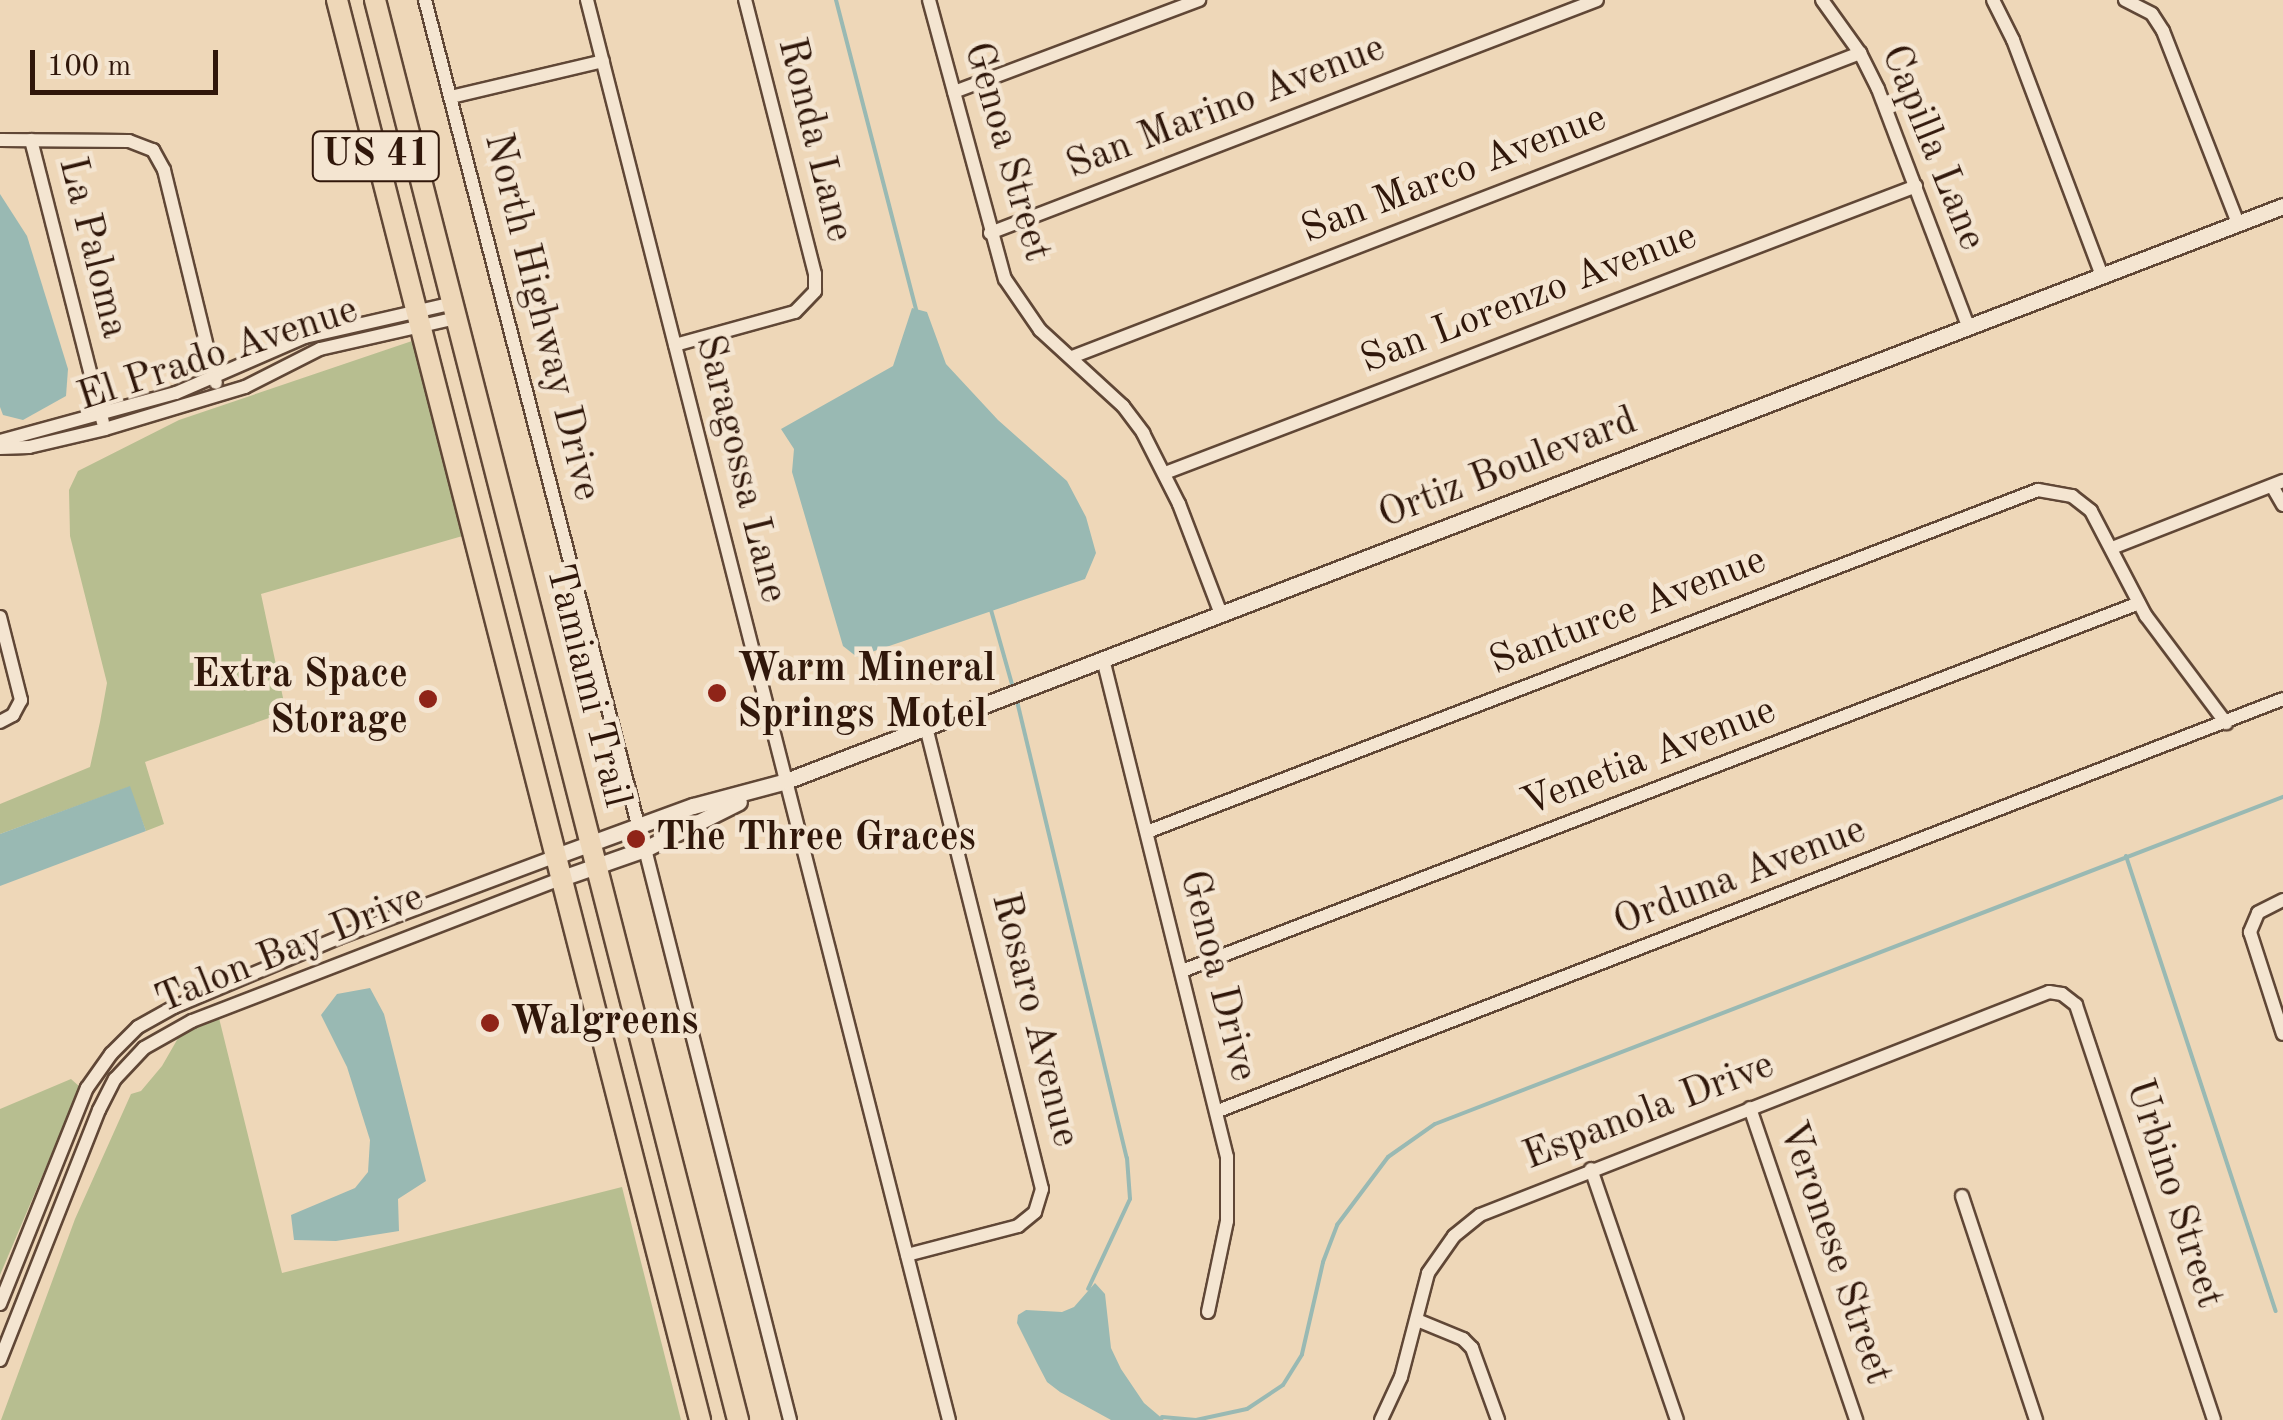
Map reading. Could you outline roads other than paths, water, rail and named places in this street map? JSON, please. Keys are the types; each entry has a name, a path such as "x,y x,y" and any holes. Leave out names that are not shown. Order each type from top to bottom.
{"main road":[{"name":"US 41","path":"336,0 418,319"},
{"name":"US 41","path":"376,0 455,311"},
{"name":"Tamiami Trail","path":"455,311 738,1420"},
{"name":"Tamiami Trail","path":"418,319 700,1420"}],"street":[{"name":"North Highway Drive","path":"426,0 638,825"},
{"name":"Saragossa Lane","path":"587,0 949,1420"},
{"name":"Ronda Lane","path":"675,344 795,312 812,297 815,274 745,0"},
{"name":"Genoa Street","path":"930,0 990,233 1019,303 1040,330 1124,406 1166,473 1221,614"},
{"path":"954,92 1199,0"},
{"name":"San Marino Avenue","path":"990,233 1596,0"},
{"name":"Capilla Lane","path":"1822,0 1860,53 1916,186 1969,328"},
{"path":"1993,0 2013,40 2102,275"},
{"path":"2125,0 2152,14 2164,31 2238,223"},
{"name":"San Marco Avenue","path":"1072,357 1860,53"},
{"path":"450,97 603,61"},
{"path":"0,140 134,141 157,154 219,394"},
{"name":"La Paloma","path":"31,140 103,423"},
{"name":"San Lorenzo Avenue","path":"1166,473 1916,186"},
{"name":"Ortiz Boulevard","path":"556,856 638,825 786,781 2283,206"},
{"path":"0,440 103,423 296,340 455,311"},
{"name":"El Prado Avenue","path":"0,448 28,447 103,423 219,394 256,382 302,355 418,319"},
{"path":"296,340 302,355"},
{"path":"2112,548 2278,483 2283,505"},
{"name":"Santurce Avenue","path":"1147,832 2027,493 2060,491 2082,502 2112,548 2139,603 2226,723"},
{"name":"Venetia Avenue","path":"1182,971 2139,603"},
{"path":"0,618 21,700 16,713 0,722"},
{"name":"Genoa Drive","path":"1102,659 1218,1112 1229,1188 1208,1312"},
{"name":"Orduna Avenue","path":"1218,1112 2283,699"},
{"name":"Rosaro Avenue","path":"906,1255 1014,1228 1034,1212 1040,1199 1040,1178 926,728"},
{"name":"Ortiz Boulevard","path":"562,878 645,849 756,792"},
{"path":"645,849 790,1420"},
{"name":"Talon Bay Drive","path":"0,1304 87,1088 110,1054 138,1027 174,1007 338,938 556,856"},
{"name":"Talon Bay Drive","path":"0,1360 98,1110 116,1080 144,1048 192,1021 562,878"},
{"path":"2283,900 2258,913 2252,922 2251,942 2283,1034"},
{"name":"Espanola Drive","path":"1381,1420 1401,1377 1428,1272 1464,1227 1495,1206 2049,992 2062,994"},
{"name":"Urbino Street","path":"2062,994 2076,1005 2214,1420"},
{"name":"Veronese Street","path":"1750,1108 1856,1420"},
{"path":"1591,1170 1677,1420"},
{"path":"1962,1196 2036,1420"},
{"path":"1417,1320 1463,1339 1472,1348 1498,1420"}],"water":[{"path":"0,194 27,236 68,369 66,396 23,420 3,415 0,407"},
{"path":"912,308 927,312 946,364 998,420 1067,481 1086,517 1096,553 1085,579 857,657 843,646 792,472 794,449 781,429 893,366"},
{"path":"130,786 146,831 0,886 0,834"},
{"path":"370,988 384,1014 426,1181 398,1199 399,1231 336,1241 294,1240 291,1215 355,1188 368,1172 370,1140 347,1067 321,1015 337,994"},
{"path":"1095,1283 1105,1294 1111,1348 1121,1369 1144,1403 1164,1420 1111,1420 1047,1382 1037,1363 1017,1323 1018,1315 1026,1310 1062,1312 1074,1307"}],"waterway":[{"path":"836,0 916,310"},
{"path":"991,610 1013,688"},
{"path":"1016,697 1127,1158 1130,1199 1088,1289"},
{"path":"1162,1417 1196,1420 1247,1409 1283,1385 1302,1354 1323,1262 1337,1225 1388,1157 1435,1124 2283,797"},
{"path":"2126,856 2276,1311"}],"place":[{"name":"Warm Mineral Springs Motel","path":"717,693"},
{"name":"Extra Space Storage","path":"428,699"},
{"name":"The Three Graces","path":"636,839"},
{"name":"Walgreens","path":"490,1023"}]}
